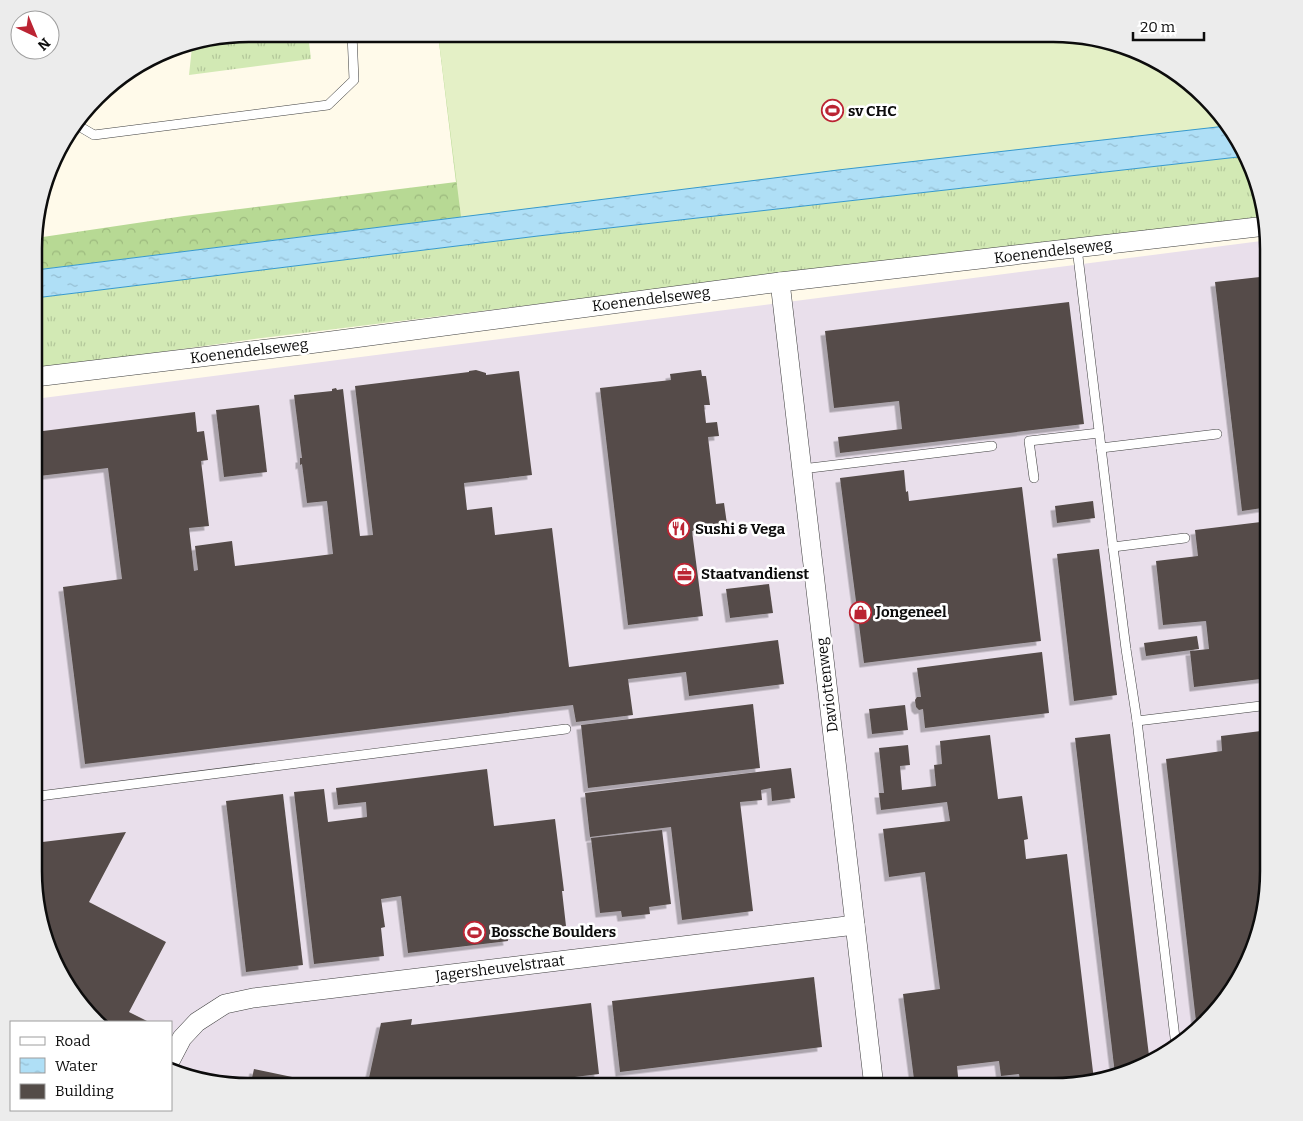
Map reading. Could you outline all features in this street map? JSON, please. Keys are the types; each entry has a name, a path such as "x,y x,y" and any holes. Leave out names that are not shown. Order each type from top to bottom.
{"street":[{"name":"Koenendelseweg","path":"42,376 300,345 780,282 1259,227"},
{"name":"Daviottenweg","path":"780,282 873,1078"},
{"name":"Jagersheuvelstraat","path":"172,1057 182,1038 197,1022 225,1004 253,998 855,925"}],"lane":[{"path":"82,128 94,135 328,105 354,80 352,42"},
{"path":"1077,248 1175,1039"},
{"path":"1034,478 1029,441 1099,433"},
{"path":"1101,448 1217,434"},
{"path":"802,469 992,446"},
{"path":"1113,547 1185,538"},
{"path":"1137,721 1260,707"},
{"path":"42,796 566,729"}],"shaded area":[{"path":"1260,241 1260,885 1257,912 1245,951 1233,975 1218,997 1200,1018 1179,1036 1157,1051 1133,1063 1094,1075 1080,1077 236,1078 209,1075 172,1064 172,1021 106,1021 85,997 70,975 53,938 46,912 42,871 42,398"}],"green space":[{"path":"250,42 309,42 311,59 189,75 192,51 209,46"},
{"name":"sv CHC","path":"439,42 536,42 1192,96 1220,127 838,170 42,269 43,237 184,216 456,182"},
{"name":"sv CHC","path":"439,42 1053,42 1080,44 1120,53 1157,70 1200,103 1220,127 838,170 461,217"},
{"path":"1238,157 1250,183 1258,219 928,256 262,338 97,361 42,366 42,297 538,236"}],"water":[{"path":"1220,127 1238,157 538,236 42,297 42,269 838,170"}],"building":[{"path":"1260,277 1260,508 1242,511 1215,282"},
{"path":"1069,302 1084,424 840,453 838,437 902,429 899,401 834,408 825,331"},
{"path":"476,370 486,373 486,375 519,371 532,475 464,483 467,510 492,507 495,535 552,528 569,667 778,640 784,684 689,696 686,672 628,679 633,715 576,722 573,705 85,764 63,587 122,579 108,468 42,476 42,431 195,412 197,432 204,431 208,460 201,461 209,526 189,528 194,571 198,570 195,546 232,541 235,566 333,554 327,501 307,503 302,464 300,465 300,458 302,458 294,395 332,391 332,389 336,388 337,390 343,389 360,536 373,535 355,386"},
{"path":"701,370 702,376 706,376 710,405 704,405 706,423 717,422 719,436 708,437 716,504 724,503 727,524 720,524 720,527 692,531 703,616 628,625 600,388 671,380 670,374"},
{"path":"259,405 267,472 224,477 216,410"},
{"path":"904,470 906,492 908,491 909,501 1022,487 1041,641 864,663 840,478"},
{"path":"1093,501 1095,518 1057,523 1055,506"},
{"path":"1260,522 1260,679 1194,687 1190,651 1209,649 1206,621 1163,625 1156,561 1198,556 1195,530"},
{"path":"1099,549 1117,695 1074,701 1057,554"},
{"path":"769,584 773,613 730,618 726,589"},
{"path":"1197,636 1199,649 1146,656 1144,643"},
{"path":"1042,652 1049,713 925,728 923,709 919,710 916,707 915,700 917,697 921,697 917,668"},
{"path":"753,704 760,768 588,788 581,725"},
{"path":"905,705 908,730 872,734 869,709"},
{"path":"1260,731 1259,898 1250,938 1233,975 1218,997 1196,1022 1166,759 1222,751 1221,736"},
{"path":"1110,734 1149,1055 1114,1069 1075,738"},
{"path":"990,735 998,799 1022,796 1028,839 1024,840 1026,859 1067,854 1093,1075 1067,1078 1020,1078 1019,1074 1001,1076 999,1061 957,1066 958,1078 914,1078 903,994 940,989 925,872 889,877 883,829 950,821 947,802 881,810 879,793 884,793 879,748 908,745 910,765 900,766 902,790 936,786 934,765 942,764 940,741"},
{"path":"791,768 795,798 772,801 771,788 761,790 762,800 740,802 753,911 682,920 671,827 590,837 585,793"},
{"path":"487,769 494,826 555,819 564,891 562,891 566,926 507,936 508,941 408,953 401,896 381,899 385,927 381,928 384,956 314,964 294,792 324,789 328,822 367,817 366,802 338,805 336,788"},
{"path":"283,794 303,965 246,972 226,801"},
{"path":"662,830 671,904 649,907 650,914 622,917 621,911 600,913 591,838"},
{"path":"126,832 89,902 166,942 129,1012 147,1021 106,1021 85,997 70,975 53,938 46,912 42,871 42,842"},
{"path":"814,977 822,1047 620,1072 612,1001"},
{"path":"591,1003 599,1074 567,1078 369,1078 381,1023 412,1019 411,1025"},
{"path":"254,1069 297,1078 252,1078"}],"place":[{"name":"sv CHC","path":"832,111"},
{"name":"Sushi & Vega","path":"679,529"},
{"name":"Staatvandienst","path":"685,574"},
{"name":"Jongeneel","path":"860,612"},
{"name":"Bossche Boulders","path":"475,932"}]}
